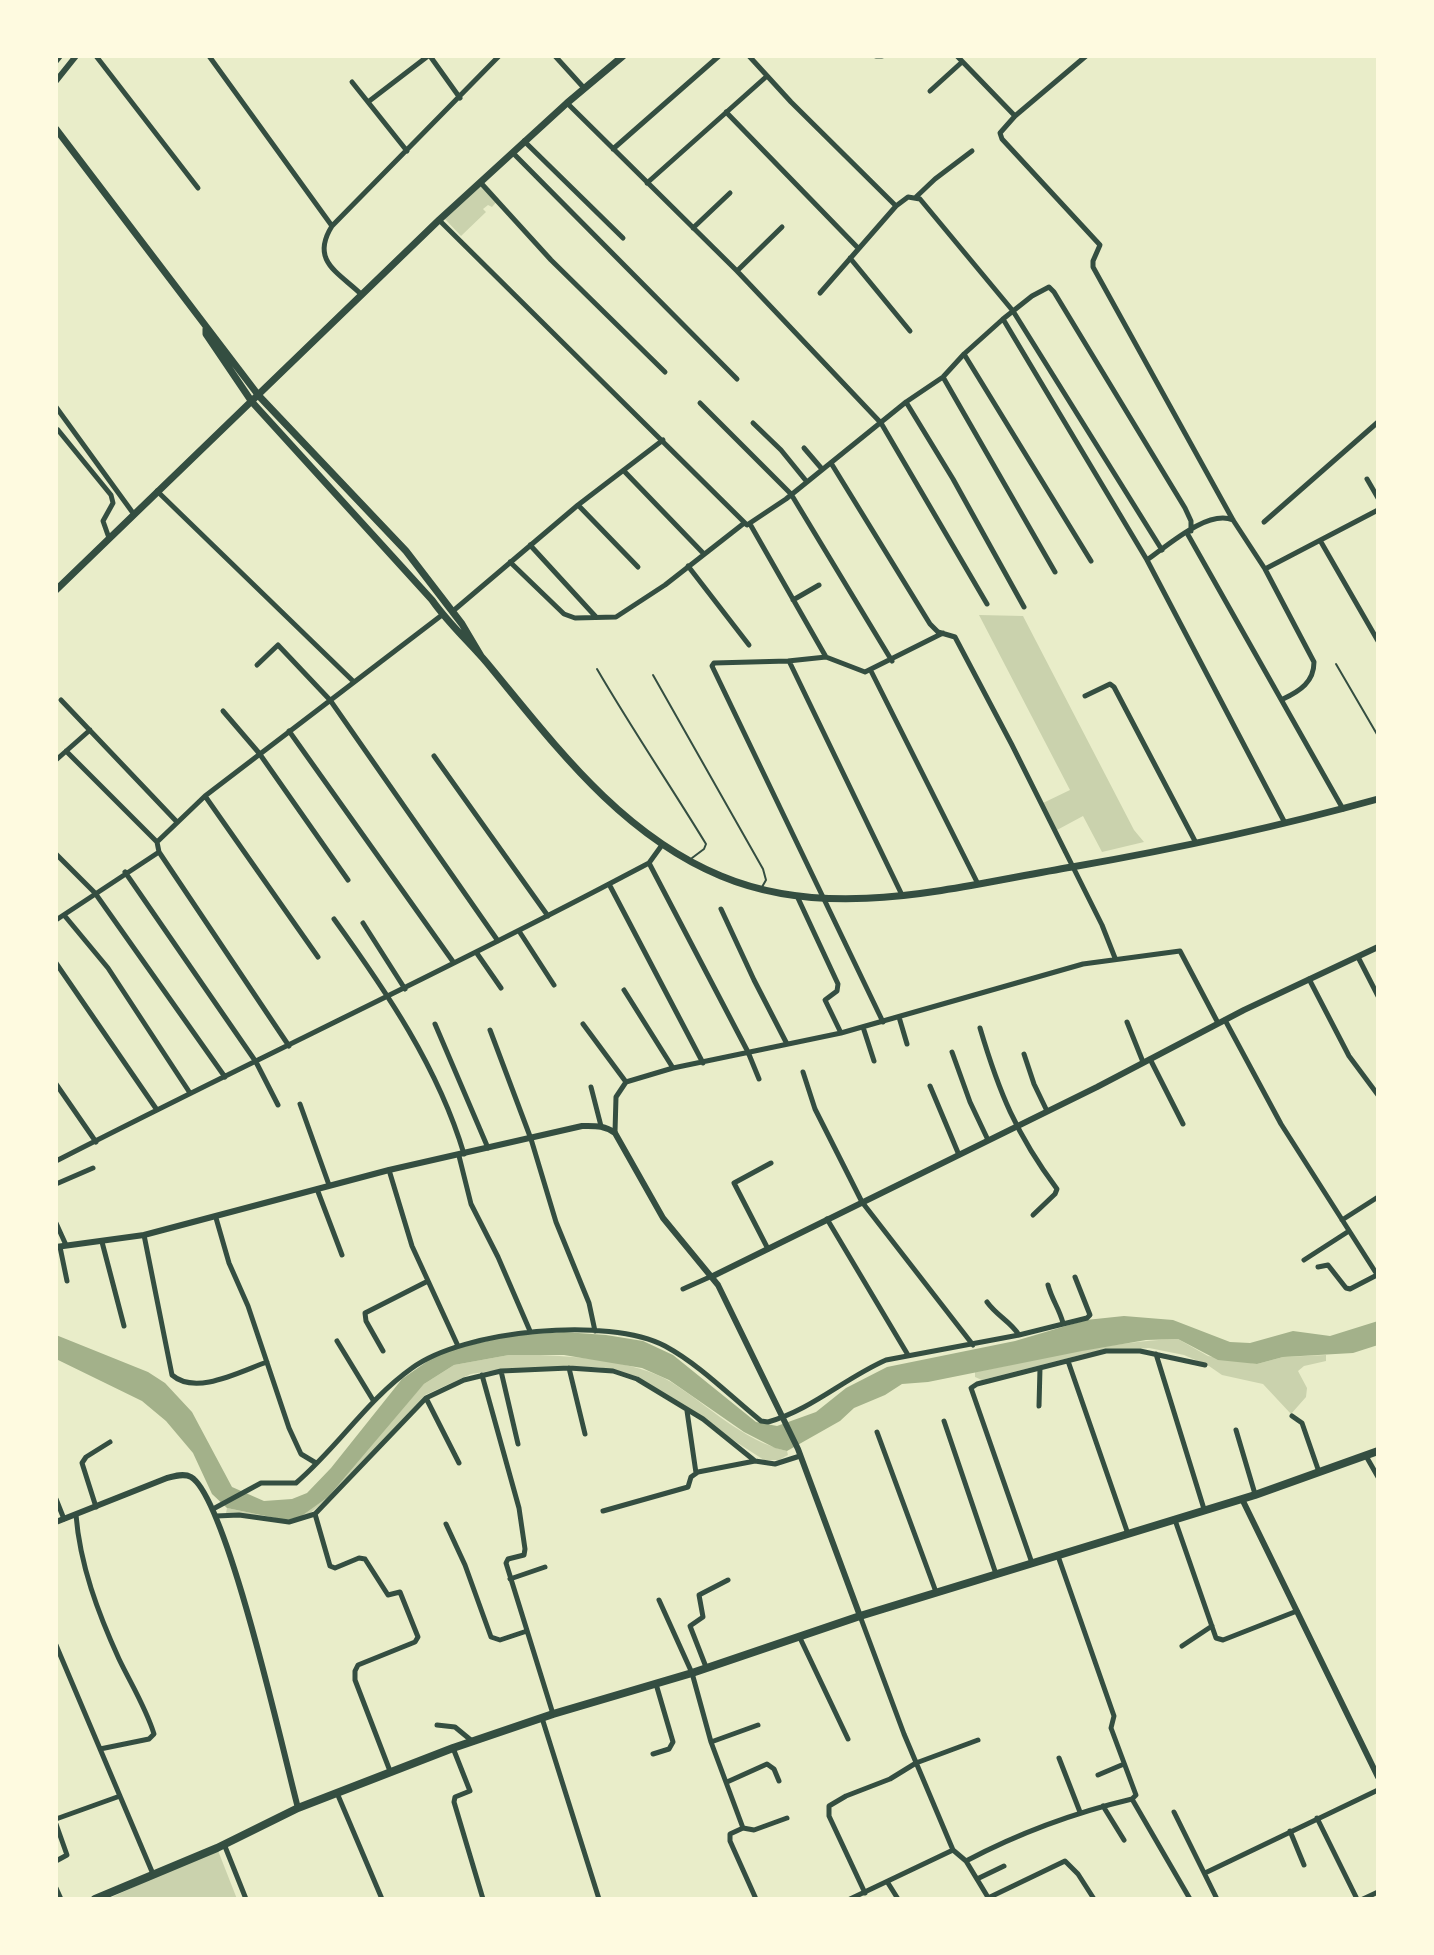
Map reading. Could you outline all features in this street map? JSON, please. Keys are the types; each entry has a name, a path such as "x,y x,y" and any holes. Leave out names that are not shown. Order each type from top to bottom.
{"highway":[{"path":"95,1899 224,1844 298,1808 472,1741 692,1673 860,1616 1255,1495 1378,1451"}],"main road":[{"path":"56,590 439,220 524,141 623,56"},
{"path":"56,129 259,396 406,551 453,611 477,645 482,658"},
{"path":"206,329 206,334 252,402 482,658 587,781 645,833 723,877 760,889 797,895 857,900 902,896 1196,843 1378,799"},
{"path":"436,606 444,600"}],"street":[{"path":"56,61 60,56"},
{"path":"56,81 76,56"},
{"path":"96,56 198,188"},
{"path":"209,56 332,226"},
{"path":"368,102 429,56 460,98"},
{"path":"362,296 327,262 323,254 324,239 332,226 499,56"},
{"path":"613,149 719,56"},
{"path":"749,56 896,206"},
{"path":"876,56 882,56"},
{"path":"957,56 1015,116"},
{"path":"1086,56 1000,130 1002,139 1098,242 1100,247 1093,267 1233,520 1265,569 1314,662 1314,672 1307,684 1283,699"},
{"path":"558,57 584,88"},
{"path":"930,91 962,62"},
{"path":"647,183 767,76"},
{"path":"352,82 407,151"},
{"path":"567,103 737,271 881,423 987,604"},
{"path":"726,112 858,248"},
{"path":"524,141 623,238"},
{"path":"820,293 896,206 904,199 916,197 972,151"},
{"path":"513,153 737,379"},
{"path":"480,182 551,260 665,372"},
{"path":"693,228 730,193"},
{"path":"916,197 1013,311 1162,550"},
{"path":"439,220 747,524 826,657"},
{"path":"737,271 782,227"},
{"path":"850,258 910,331"},
{"path":"510,562 564,614 575,618 616,617 807,482 906,402 943,377 1013,311 1045,288 1052,289 1185,508 1191,521 1189,532 1343,809"},
{"path":"1003,319 1147,560 1285,823"},
{"path":"964,354 1091,561"},
{"path":"943,377 1055,572"},
{"path":"906,402 1024,607"},
{"path":"700,403 791,494 892,661"},
{"path":"56,407 133,513"},
{"path":"68,421 57,430 111,495 113,503 103,521 109,538"},
{"path":"1264,522 1378,422"},
{"path":"753,423 781,450 807,482"},
{"path":"453,611 578,505 663,440"},
{"path":"804,448 822,469"},
{"path":"831,463 930,624 955,637 1102,925 1115,958"},
{"path":"624,471 703,553"},
{"path":"1367,479 1378,498"},
{"path":"157,491 354,682"},
{"path":"578,505 638,567"},
{"path":"1265,569 1378,510"},
{"path":"1147,560 1217,517 1233,520"},
{"path":"1321,542 1378,641"},
{"path":"530,545 596,618"},
{"path":"688,566 749,645"},
{"path":"793,600 819,585"},
{"path":"157,842 205,796 442,615"},
{"path":"883,1022 713,668 714,663 826,657 865,672 943,633"},
{"path":"257,665 278,645 330,700 498,941"},
{"path":"790,663 902,896"},
{"path":"871,671 978,884"},
{"path":"1085,696 1110,684 1114,687 1196,843"},
{"path":"61,700 177,822"},
{"path":"223,711 259,753 348,880"},
{"path":"56,760 90,730"},
{"path":"289,731 454,963"},
{"path":"66,751 157,842 159,852 289,1046"},
{"path":"434,756 548,916"},
{"path":"205,796 318,957"},
{"path":"56,1161 548,916 649,863 662,845"},
{"path":"56,920 159,852"},
{"path":"56,854 95,893 225,1077"},
{"path":"649,863 748,1052 759,1079"},
{"path":"125,872 256,1062 278,1105"},
{"path":"609,884 703,1063"},
{"path":"797,895 838,984 837,991 825,1000 841,1033"},
{"path":"721,909 787,1044"},
{"path":"64,915 107,967 190,1093"},
{"path":"334,919 389,997 442,1093 462,1155 471,1204 530,1331"},
{"path":"363,923 405,989"},
{"path":"519,931 554,985"},
{"path":"683,1289 959,1155 1309,978 1378,947"},
{"path":"476,952 501,988"},
{"path":"1094,1899 1078,1874 1065,1861 988,1898 966,1861 953,1850 916,1763 799,1453 713,1276 663,1218 615,1133 616,1097 626,1082 673,1068 841,1033 1083,964 1183,952 1281,1124 1378,1276 1350,1289 1328,1265 1318,1267"},
{"path":"1358,957 1378,996"},
{"path":"56,963 157,1110"},
{"path":"1309,978 1349,1056 1378,1095"},
{"path":"624,990 673,1068"},
{"path":"899,1017 907,1044"},
{"path":"1127,1022 1183,1124"},
{"path":"435,1024 489,1149"},
{"path":"583,1024 626,1082"},
{"path":"863,1027 874,1061"},
{"path":"980,1028 995,1078 1015,1127 1057,1189 1033,1215"},
{"path":"490,1030 531,1139 556,1222 589,1303 595,1331"},
{"path":"952,1052 988,1140"},
{"path":"1024,1054 1047,1111"},
{"path":"803,1072 815,1109 862,1202 973,1345"},
{"path":"56,1084 96,1142"},
{"path":"930,1086 959,1155"},
{"path":"591,1087 601,1126"},
{"path":"300,1104 329,1185"},
{"path":"61,1247 144,1235 389,1170 582,1126 601,1126 615,1133"},
{"path":"768,1249 735,1182 771,1163"},
{"path":"56,1184 93,1168"},
{"path":"389,1170 412,1246 458,1346"},
{"path":"317,1189 342,1255"},
{"path":"1342,1220 1378,1197"},
{"path":"216,1218 229,1263 248,1306 299,1452 316,1463"},
{"path":"827,1219 908,1355"},
{"path":"56,1223 67,1281"},
{"path":"1304,1260 1349,1231"},
{"path":"144,1235 170,1372 180,1382 191,1383 227,1376 267,1362"},
{"path":"102,1242 124,1326"},
{"path":"216,1510 250,1488 267,1482 296,1483 373,1400 428,1357 458,1346 530,1331 595,1331 624,1335 663,1345 692,1364 761,1421 768,1422 783,1420 868,1368 908,1355 973,1345 1090,1317 1075,1277"},
{"path":"383,1351 366,1321 365,1313 428,1281"},
{"path":"1048,1285 1063,1323"},
{"path":"987,1302 995,1313 1011,1323 1019,1335"},
{"path":"337,1341 373,1400"},
{"path":"1033,1563 971,1388 1106,1351 1140,1351 1205,1365"},
{"path":"1156,1354 1204,1509"},
{"path":"1068,1361 1128,1534"},
{"path":"216,1510 289,1522 315,1514 426,1398 464,1380 501,1371 569,1368 613,1371 637,1379 703,1419 755,1461"},
{"path":"569,1368 585,1434"},
{"path":"1039,1406 1040,1368"},
{"path":"501,1371 518,1444"},
{"path":"482,1375 519,1508 525,1546 524,1555 506,1561 553,1714"},
{"path":"426,1398 459,1463"},
{"path":"687,1411 696,1473"},
{"path":"1292,1416 1302,1423 1319,1472"},
{"path":"944,1421 997,1574"},
{"path":"1236,1430 1255,1495"},
{"path":"877,1432 937,1593"},
{"path":"96,1507 82,1463 110,1442"},
{"path":"603,1511 688,1487 696,1473 755,1461 775,1464 799,1453"},
{"path":"1366,1455 1378,1477"},
{"path":"56,1522 167,1478 185,1475 200,1487 216,1510 243,1597 298,1808"},
{"path":"56,1499 64,1519"},
{"path":"1242,1499 1378,1777"},
{"path":"315,1514 330,1566 335,1568 359,1558 365,1559 388,1595 400,1592 418,1637 415,1642 358,1665 355,1671 358,1690 390,1771"},
{"path":"76,1515 78,1544 86,1574 114,1648 154,1734 149,1739 100,1749"},
{"path":"1175,1519 1216,1638 1223,1640 1297,1611"},
{"path":"446,1524 465,1565 491,1637 500,1640 527,1631"},
{"path":"966,1861 1011,1838 1080,1812 1132,1799 1135,1793 1111,1728 1114,1716 1057,1555"},
{"path":"510,1579 545,1567"},
{"path":"706,1667 690,1626 704,1615 699,1595 728,1580"},
{"path":"659,1600 692,1673 711,1742 743,1828"},
{"path":"1182,1646 1212,1626"},
{"path":"800,1638 848,1739"},
{"path":"56,1645 153,1875"},
{"path":"653,1754 669,1749 673,1742 656,1684"},
{"path":"542,1717 599,1899"},
{"path":"437,1725 455,1727 472,1741"},
{"path":"711,1742 758,1725"},
{"path":"865,1893 833,1827 828,1809 838,1799 890,1779 916,1763 978,1740"},
{"path":"453,1748 470,1791 454,1798 454,1802 483,1899"},
{"path":"1368,1757 1378,1753"},
{"path":"1059,1758 1080,1812"},
{"path":"727,1782 767,1764 772,1766 779,1781"},
{"path":"1098,1775 1124,1764"},
{"path":"1205,1873 1378,1790"},
{"path":"337,1793 382,1899"},
{"path":"56,1861 67,1855 56,1822 120,1796"},
{"path":"1132,1799 1190,1899"},
{"path":"1103,1806 1124,1840"},
{"path":"1174,1812 1217,1899"},
{"path":"756,1899 729,1837 732,1832 743,1828 754,1830 787,1818"},
{"path":"1317,1818 1360,1899 1378,1892"},
{"path":"1290,1831 1304,1865"},
{"path":"224,1844 246,1899"},
{"path":"850,1899 953,1850"},
{"path":"977,1879 1004,1866"},
{"path":"888,1883 898,1899"},
{"path":"56,1888 61,1899"}],"lane":[{"path":"1336,664 1378,736"},
{"path":"597,669 706,844 689,860"},
{"path":"653,675 763,869 766,880 760,889"}],"shaded area":[{"path":"482,180 499,199 492,207 488,205 483,209 486,212 461,236 444,218"},
{"path":"979,615 1023,616 1134,830 1144,842 1102,852 1083,816 1057,830 1043,803 1070,790"},
{"path":"1124,1316 1173,1320 1230,1342 1250,1343 1293,1331 1330,1336 1378,1321 1378,1345 1353,1353 1283,1357 1257,1364 1218,1360 1178,1339 1146,1340 1082,1351 928,1382 902,1384 854,1408 840,1421 787,1451 744,1432 669,1380 642,1368 564,1355 509,1355 454,1365 424,1384 328,1497 300,1517 285,1520 227,1508 212,1494 193,1453 166,1421 142,1401 56,1359 56,1335 148,1372 165,1383 192,1412 232,1487 264,1501 292,1499 307,1493 331,1468 402,1379 432,1358 449,1350 508,1336 564,1332 643,1341 673,1355 756,1422 777,1426 816,1412 846,1388 887,1367 1015,1341 1086,1320"},
{"path":"1178,1339 1208,1356 1257,1364 1283,1357 1326,1355 1326,1361 1304,1366 1298,1371 1307,1388 1306,1397 1291,1414 1263,1384 1222,1375 1184,1355 1149,1348 1092,1352 982,1380 975,1377 975,1372 1076,1351"},
{"path":"509,1355 592,1359 655,1374 741,1431 787,1451 788,1455 779,1460 764,1460 634,1376 599,1367 510,1368 471,1374 425,1395 332,1495 309,1514 286,1521 226,1513 227,1508 285,1520 397,1414 424,1384 454,1365"},
{"path":"217,1848 237,1899 108,1899"}]}
